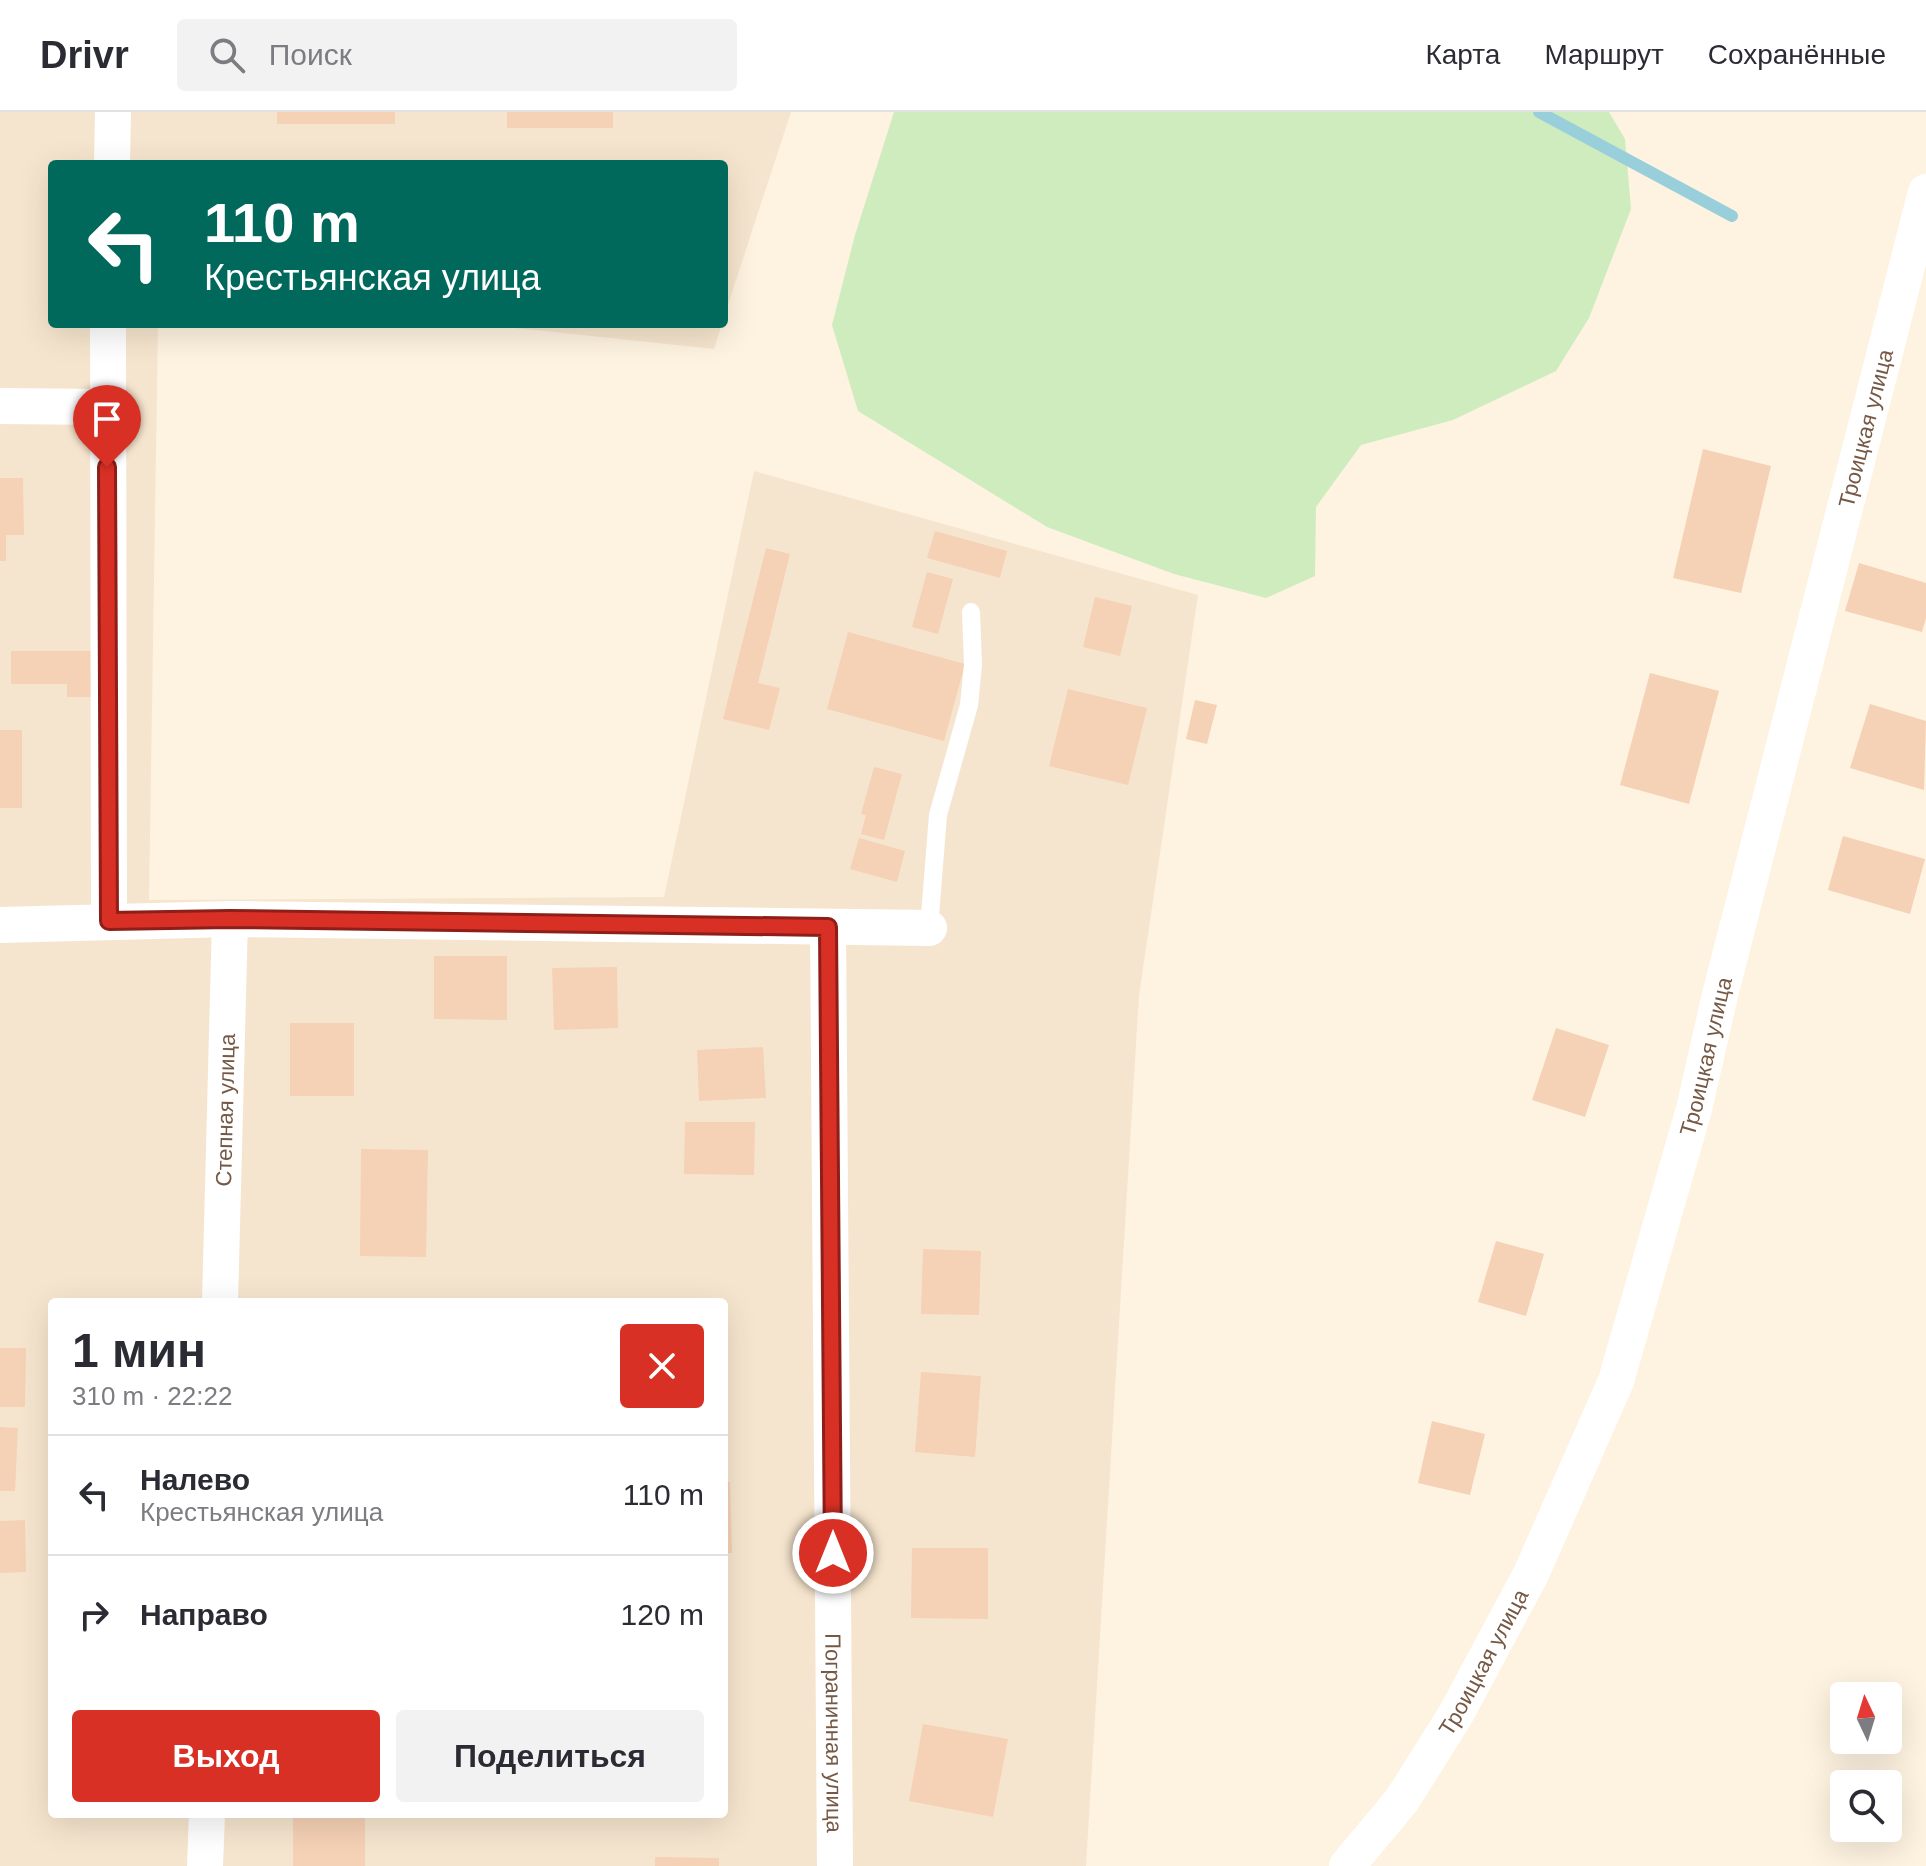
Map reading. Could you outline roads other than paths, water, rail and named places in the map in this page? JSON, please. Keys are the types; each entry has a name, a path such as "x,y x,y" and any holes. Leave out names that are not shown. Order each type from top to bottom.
{"street":[{"path":"112,160 113,112"},
{"name":"Троицкая улица","path":"1347,1866 1402,1800 1456,1714 1531,1574 1616,1381 1694,1109 1720,995 1917,274 1926,192"},
{"path":"108,328 109,921"},
{"path":"0,406 107,407"},
{"path":"0,925 230,919 929,928"},
{"name":"Степная улица","path":"220,1298 230,919"},
{"name":"Пограничная улица","path":"828,927 835,1866"},
{"path":"205,1866 207,1818"}],"lane":[{"path":"929,928 938,815 969,705 973,665 971,612"}],"waterway":[{"path":"1539,112 1732,216"}]}
